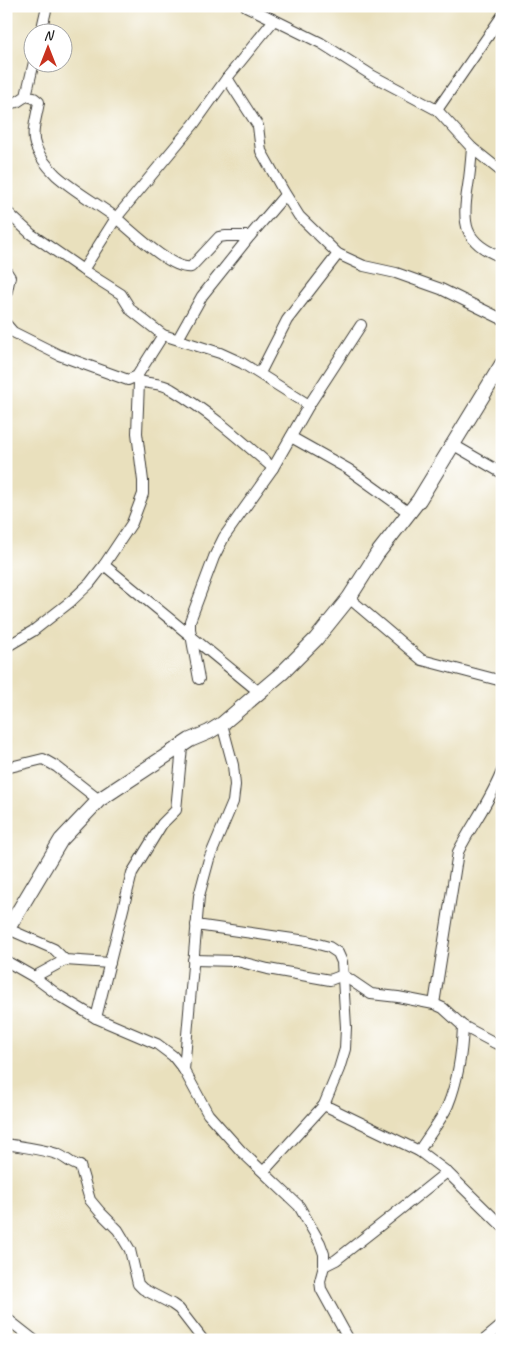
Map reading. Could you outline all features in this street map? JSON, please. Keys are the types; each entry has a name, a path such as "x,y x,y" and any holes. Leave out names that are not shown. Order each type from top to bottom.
{"street":[{"path":"43,22 47,6"},
{"path":"246,6 321,43 373,76 437,110 472,148 502,172"},
{"path":"437,110 502,16"},
{"path":"83,270 116,218 195,123 227,78 274,20"},
{"path":"6,104 17,102 26,96 32,72"},
{"path":"227,78 258,126 261,151 299,216 338,254 364,266 400,274 441,289 502,319"},
{"path":"26,96 34,98 39,102 34,140 38,152 46,164 57,176 116,218 163,255 187,267 191,267 219,237 250,236"},
{"path":"472,148 464,210 466,228 473,241 488,252 502,256"},
{"path":"178,339 197,303 250,236 286,195"},
{"path":"6,210 31,234 121,294 131,310 164,335 220,353 242,363 309,405"},
{"path":"260,373 287,320 338,254"},
{"path":"6,271 10,277 6,295"},
{"path":"6,324 13,332 60,354 128,380 160,384 172,389 227,430 273,468"},
{"path":"200,679 191,637 190,621 224,536 273,468 309,405 361,325"},
{"path":"6,646 33,631 70,602 90,583 132,523 143,494 137,433 137,380 164,335"},
{"path":"65,960 54,949 7,931 61,840 99,800 190,740 222,724 282,673 316,638 349,598 377,554 418,500 502,364"},
{"path":"291,438 348,468 408,512"},
{"path":"452,444 502,472"},
{"path":"104,565 259,692"},
{"path":"349,598 422,660 502,681"},
{"path":"184,1070 199,896 209,860 233,802 235,785 233,765 222,724"},
{"path":"96,1018 132,873 162,824 176,810 182,747"},
{"path":"6,768 44,759 99,800"},
{"path":"434,1004 458,852 467,833 488,803 502,771"},
{"path":"196,925 307,941 329,947 338,953 342,962 346,1027 345,1049 339,1069 324,1105 264,1171"},
{"path":"34,977 65,960 110,963"},
{"path":"193,960 237,961 276,971 330,980 344,975"},
{"path":"6,961 34,977 61,998 96,1018 157,1044 173,1056 184,1070 208,1114 241,1151 264,1171 298,1206 320,1243 324,1254 324,1266 320,1281 321,1289 349,1340"},
{"path":"344,975 371,994 434,1004 442,1008 463,1026 494,1043 502,1045"},
{"path":"419,1151 447,1106 460,1058 463,1026"},
{"path":"324,1105 419,1151 447,1172 502,1226"},
{"path":"6,1144 56,1154 67,1159 72,1165 80,1166 90,1200 118,1230 130,1250 138,1284 143,1290 180,1309 203,1340"},
{"path":"324,1266 336,1260 447,1172"},
{"path":"6,1318 34,1340"},
{"path":"484,1340 502,1325"}]}
